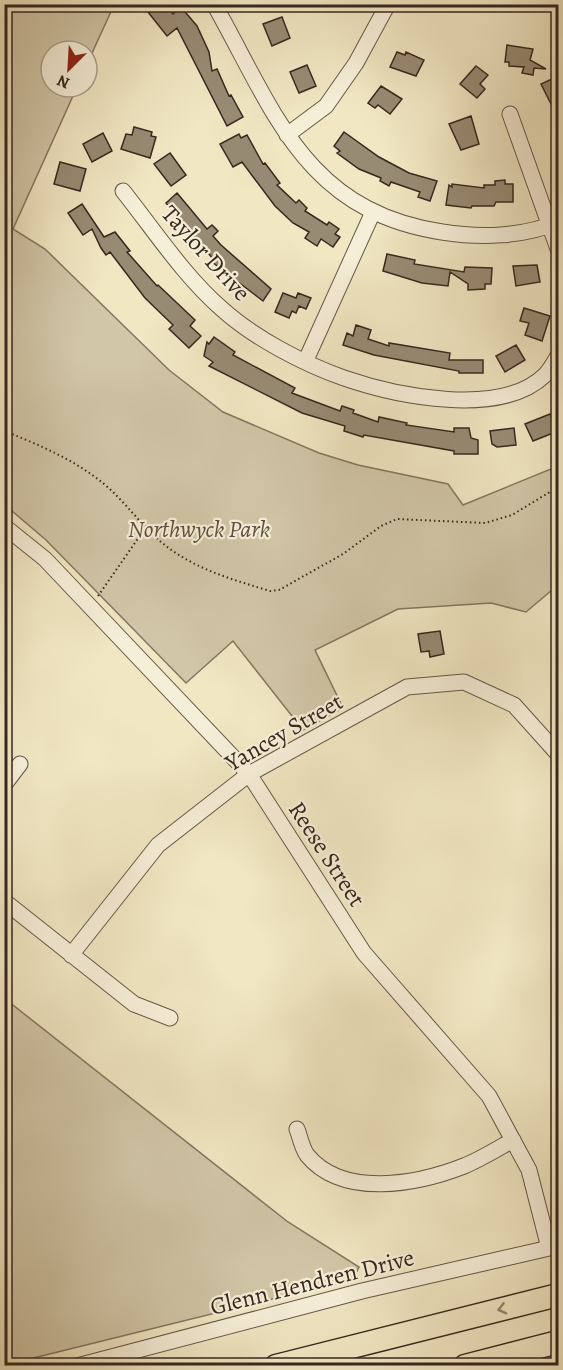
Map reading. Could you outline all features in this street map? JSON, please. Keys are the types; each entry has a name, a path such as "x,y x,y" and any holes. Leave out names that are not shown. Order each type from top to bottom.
{"highway":[{"path":"276,1365 558,1295"},
{"path":"465,1365 558,1342"}],"street":[{"path":"214,4 287,135 303,158 327,182 373,212 423,229 458,234 501,234 554,223"},
{"path":"287,135 326,106 356,63 388,4"},
{"path":"510,114 554,223 558,249"},
{"name":"Taylor Drive","path":"123,191 201,288 221,309 245,328 344,378 391,390 470,400 508,395 521,389 545,375 558,356"},
{"path":"306,360 373,212"},
{"name":"Reese Street","path":"4,526 45,559 249,774 364,953 489,1096 529,1170 554,1247"},
{"name":"Yancey Street","path":"71,956 158,845 249,774 407,687 464,682 514,705 558,754"},
{"path":"4,785 20,765"},
{"path":"4,901 134,1004 170,1018"},
{"path":"297,1129 306,1154 329,1173 351,1181 386,1186 464,1166 513,1140"},
{"name":"Glenn Hendren Drive","path":"77,1365 362,1291 554,1247"}],"path":[{"path":"4,431 49,450 104,483 168,548 210,573 270,591 279,590 343,554 381,526 397,519 485,523 512,515 558,487"},
{"path":"96,599 146,527"}],"green space":[{"name":"Northwyck Park","path":"5,4 114,5 98,39 39,39 39,99 72,99 13,229 45,249 169,370 223,412 319,453 358,465 448,484 463,505 558,466 558,585 526,612 491,603 398,609 315,650 343,708 303,730 233,641 186,683 46,540 5,505"},
{"path":"4,998 288,1222 359,1267 353,1279 5,1365"}],"building":[{"path":"157,4 165,4 173,14 181,7 197,26 209,52 212,71 217,69 229,96 231,95 243,117 227,126 177,28 167,36 148,12"},
{"path":"282,17 290,38 272,46 263,24"},
{"path":"507,45 533,49 530,60 546,69 534,68 533,75 522,73 524,67 509,66 509,62 505,62"},
{"path":"397,52 405,55 406,52 424,60 416,76 390,67"},
{"path":"307,65 316,86 299,93 290,72"},
{"path":"476,66 488,75 480,84 485,89 477,98 460,84"},
{"path":"554,78 558,86 558,102 552,106 541,84"},
{"path":"381,86 402,99 390,114 378,105 375,108 368,103"},
{"path":"471,116 479,144 461,150 449,124"},
{"path":"134,127 152,132 151,136 156,137 150,158 121,149 126,134 132,135"},
{"path":"344,132 379,157 409,173 437,181 430,201 418,197 420,192 391,182 389,186 380,181 381,178 359,169 337,153 340,151 334,146"},
{"path":"103,133 112,151 92,162 83,144"},
{"path":"239,134 241,138 247,135 263,164 265,163 280,183 277,185 296,203 299,200 307,208 305,211 327,225 329,222 339,229 335,234 340,237 333,247 321,239 317,246 305,238 309,232 293,223 275,206 242,162 233,167 220,144"},
{"path":"170,153 186,175 171,186 154,164"},
{"path":"60,162 86,169 80,191 54,184"},
{"path":"505,180 505,184 513,184 513,202 496,202 494,206 472,206 471,208 446,205 449,185 484,188 484,185 495,185 495,181"},
{"path":"177,193 207,229 212,225 218,231 213,236 221,245 271,289 263,301 212,262 214,260 166,203"},
{"path":"82,204 104,237 115,232 130,251 127,252 157,286 195,320 190,326 201,336 189,348 169,329 173,325 145,298 110,252 106,255 92,229 83,235 68,213"},
{"path":"387,254 415,260 414,264 464,272 465,267 492,268 491,284 485,284 485,289 468,290 468,284 450,272 448,286 422,283 383,271"},
{"path":"537,265 540,282 516,286 513,266"},
{"path":"283,293 296,298 298,293 311,298 306,309 299,306 296,313 292,311 289,318 275,312"},
{"path":"524,308 550,316 542,341 525,335 529,323 520,321"},
{"path":"356,325 371,330 368,339 389,346 389,343 450,353 449,360 483,360 483,373 459,373 459,371 374,355 343,345 347,333 353,336"},
{"path":"214,337 235,352 233,355 295,388 292,393 340,411 342,406 354,410 353,413 378,422 379,417 407,423 406,425 454,432 454,428 469,428 471,438 478,440 478,454 454,454 454,451 364,435 363,437 344,431 345,426 302,413 209,366 213,362 204,356 207,342 209,344"},
{"path":"516,345 525,360 505,372 496,356"},
{"path":"550,414 558,431 533,441 525,424"},
{"path":"514,428 516,445 497,447 492,444 490,431"},
{"path":"440,631 444,654 430,657 429,651 421,652 418,634"}]}
